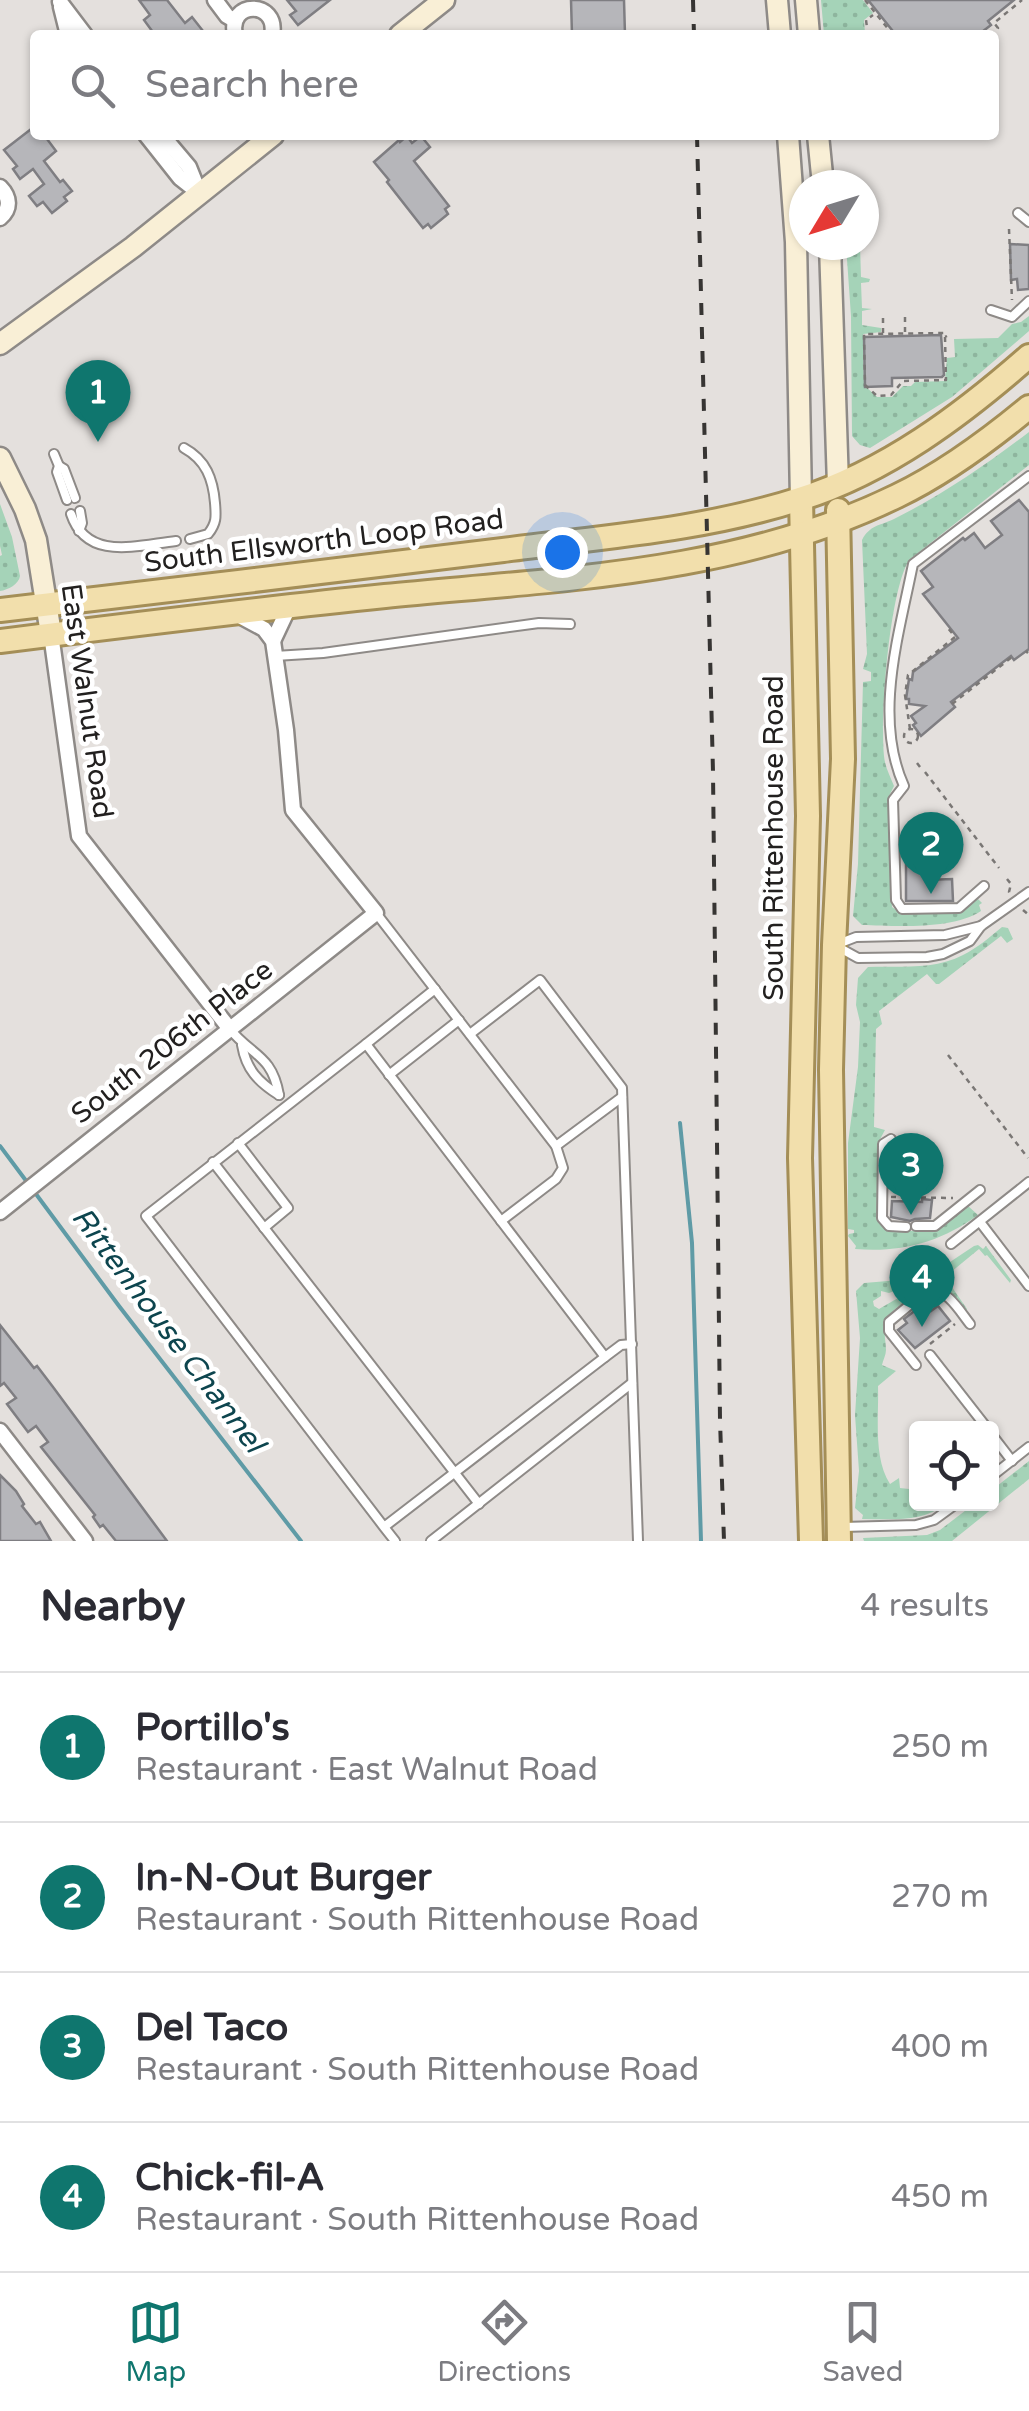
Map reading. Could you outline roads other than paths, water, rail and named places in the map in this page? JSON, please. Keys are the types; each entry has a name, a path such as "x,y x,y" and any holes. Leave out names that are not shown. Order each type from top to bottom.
{"main road":[{"path":"406,30 444,0"},
{"path":"777,0 780,30"},
{"path":"806,0 809,30"},
{"path":"0,344 133,248 267,140"},
{"name":"South Rittenhouse Road","path":"788,140 796,242 808,816 800,1158 811,1541"},
{"path":"818,140 822,170"},
{"path":"831,260 843,760 832,1070 839,1534"},
{"name":"South Ellsworth Loop Road","path":"0,610 660,530 751,512 838,484 908,448 990,390 1029,356"},
{"path":"0,641 664,566 748,550 838,522 896,496 936,475 1029,407"},
{"name":"East Walnut Road","path":"0,458 36,540 51,634"},
{"path":"804,944 834,945"},
{"path":"800,1158 813,1182 815,1252 834,1270"},
{"path":"808,1434 820,1453 823,1514 839,1534"}],"street":[{"path":"214,0 235,28"},
{"path":"59,1 67,30"},
{"path":"59,1 81,30"},
{"path":"235,28 243,10 248,8 261,9 271,17 272,30"},
{"path":"150,140 180,178 200,193"},
{"path":"166,140 189,167 200,193"},
{"path":"0,187 8,204 0,218"},
{"path":"274,648 289,607"},
{"path":"236,614 264,629 274,648 293,810 376,913"},
{"name":"East Walnut Road","path":"51,634 80,836 229,1028"},
{"name":"South 206th Place","path":"0,1212 376,913"},
{"path":"0,1432 84,1541"}],"lane":[{"path":"1018,213 1029,222"},
{"path":"991,310 1012,317 1029,302"},
{"path":"184,448 195,454 213,482 216,521 208,534 190,539"},
{"path":"54,454 64,469 71,499"},
{"path":"984,886 959,908 898,905 892,800 904,786 896,766 889,715 896,648 913,564 1029,476"},
{"path":"76,513 82,523 79,531 97,546 176,541"},
{"path":"274,648 323,653 539,623 570,624"},
{"path":"834,945 858,958 927,957 970,941 981,926 1029,892"},
{"path":"376,913 556,1146 563,1168 556,1179 501,1221"},
{"path":"834,945 856,937 945,935 981,926"},
{"path":"470,1034 540,980 622,1088 638,1541"},
{"path":"395,1541 146,1216 434,988"},
{"path":"390,1074 459,1020"},
{"path":"229,1028 242,1045 245,1062 286,1105"},
{"path":"366,1044 605,1357"},
{"path":"242,1045 256,1051 276,1076 279,1095"},
{"path":"556,1146 622,1097"},
{"path":"891,1139 883,1144 882,1218 889,1226 934,1226 980,1190"},
{"path":"238,1143 288,1208 264,1228"},
{"path":"213,1162 479,1504"},
{"path":"952,1244 1029,1182"},
{"path":"980,1222 1029,1286"},
{"path":"916,1365 890,1331 893,1318 930,1289 947,1295 967,1320"},
{"path":"384,1527 621,1345 632,1344"},
{"path":"927,1351 982,1421"},
{"path":"432,1541 633,1383"},
{"path":"999,1444 1012,1460"},
{"path":"999,1470 1029,1447"},
{"path":"839,1534 916,1526 946,1511"}],"waterway":[{"path":"680,1123 692,1243 701,1541"},
{"name":"Rittenhouse Channel","path":"0,1146 27,1182"},
{"name":"Rittenhouse Channel","path":"33,1190 301,1541"}],"railway":[{"path":"693,0 694,30"},
{"path":"697,140 713,772 724,1541"}],"place":[{"name":"Portillo's","path":"98,442"},
{"name":"In-N-Out Burger","path":"931,894"},
{"name":"Del Taco","path":"911,1215"},
{"name":"Chick-fil-A","path":"922,1327"}]}
